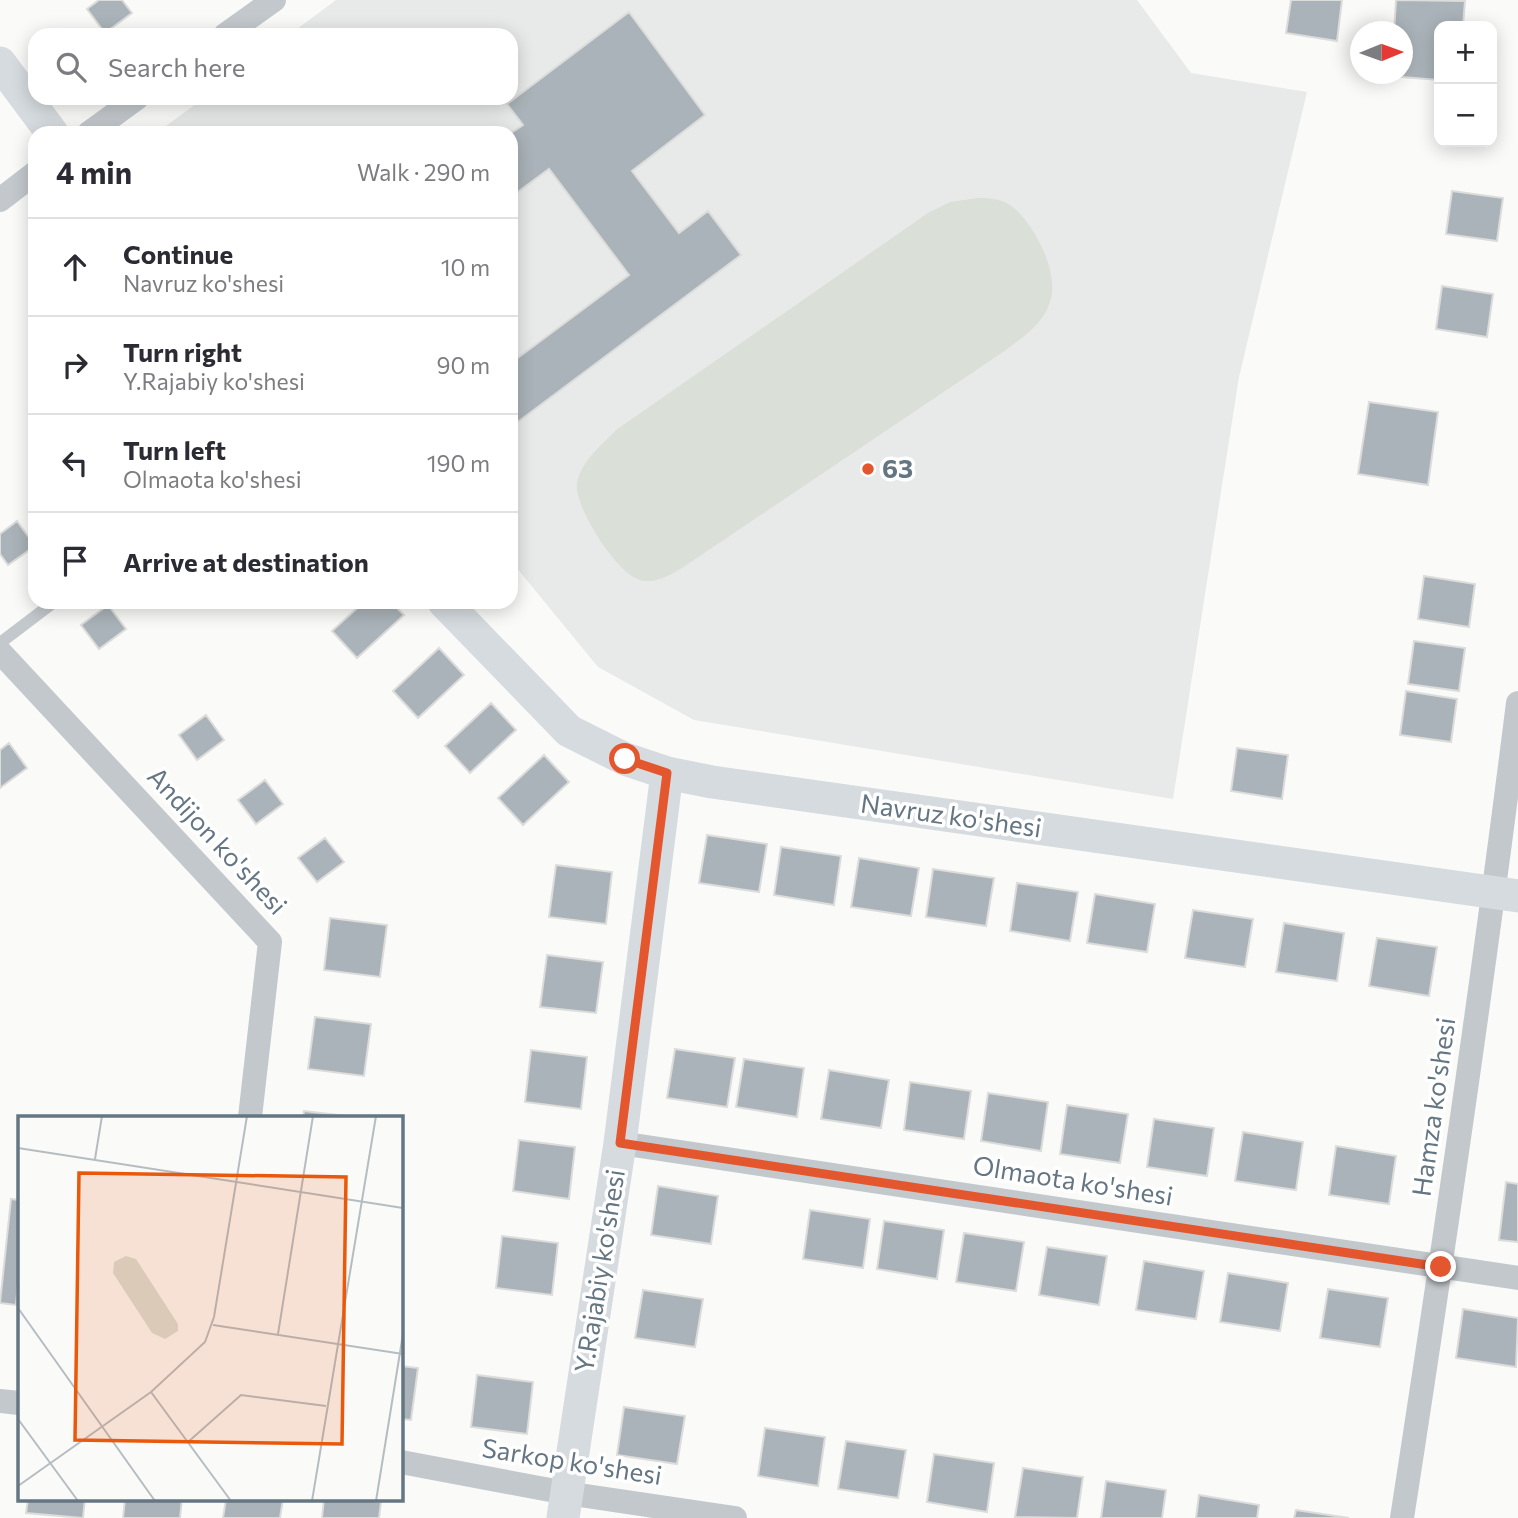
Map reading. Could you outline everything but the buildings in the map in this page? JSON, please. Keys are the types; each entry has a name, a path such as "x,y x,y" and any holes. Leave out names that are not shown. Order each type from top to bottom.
{"street":[{"path":"235,28 274,0"},
{"path":"0,63 28,101"},
{"path":"31,105 47,126"},
{"path":"99,126 127,105"},
{"path":"0,200 28,178"},
{"name":"Navruz ko'shesi","path":"451,609 569,731 625,759 667,773 712,782 1506,895"},
{"name":"Andijon ko'shesi","path":"0,652 271,942 250,1116"},
{"name":"Hamza ko'shesi","path":"1402,1518 1441,1267 1506,895 1518,703"},
{"name":"Y.Rajabiy ko'shesi","path":"565,1506 620,1143 667,773"},
{"name":"Olmaota ko'shesi","path":"620,1143 1518,1278"},
{"path":"0,1401 18,1403"},
{"name":"Sarkop ko'shesi","path":"402,1462 565,1506 735,1518"}],"lane":[{"path":"0,643 45,609"}],"shaded area":[{"name":"63","path":"336,0 1137,0 1191,73 1307,92 1239,377 1173,799 694,720 598,667 518,570 518,126 166,126 194,105 518,105 518,28 298,28"},
{"path":"978,198 997,200 1014,208 1030,226 1044,251 1052,278 1052,291 1047,310 1032,329 1006,350 677,571 646,581 631,575 620,566 590,523 582,507 577,483 587,461 616,430 928,213 950,202"}],"place":[{"name":"63","path":"868,469"}],"route":[{"path":"625,759 667,773 620,1143 1441,1267"}]}
